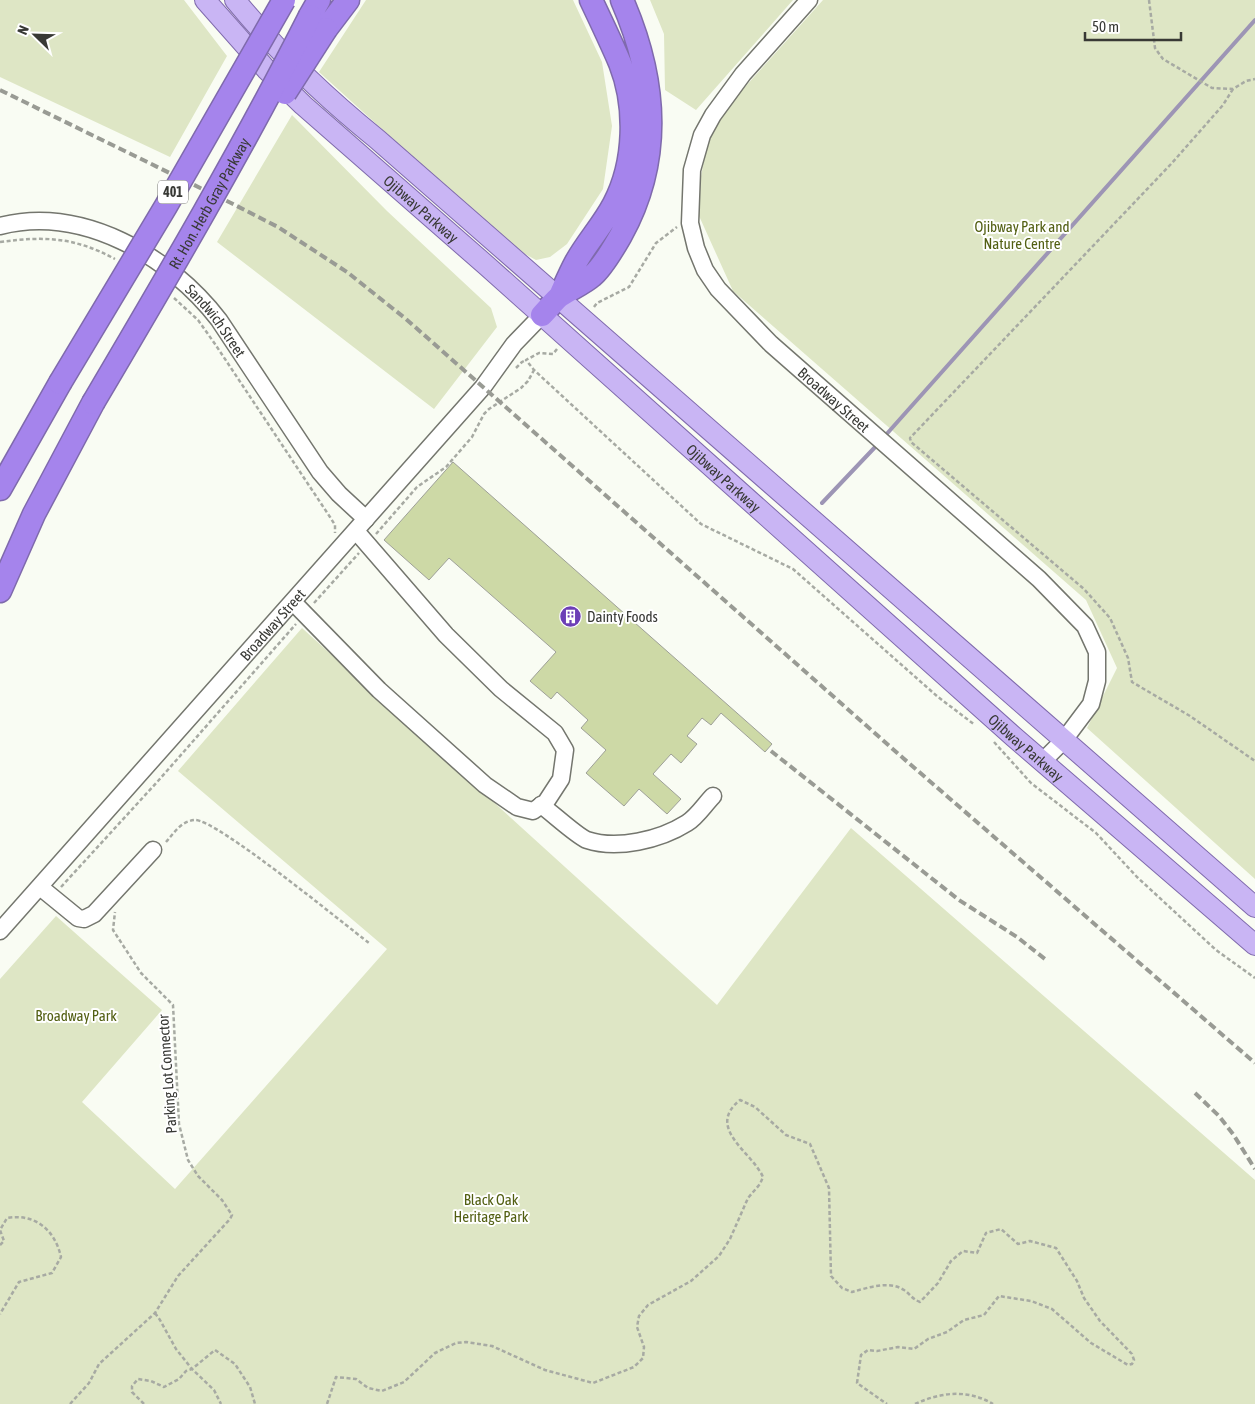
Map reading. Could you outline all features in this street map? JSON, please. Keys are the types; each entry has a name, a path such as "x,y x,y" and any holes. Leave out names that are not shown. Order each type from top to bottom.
{"highway":[{"path":"166,206 269,0"},
{"name":"401","path":"0,489 284,0"},
{"name":"Rt. Hon. Herb Gray Parkway","path":"0,591 34,514 278,78 318,15 348,0"},
{"path":"559,297 577,261 599,230 615,202 627,171 632,134 629,97 620,64 591,0"},
{"path":"542,315 559,297 593,275 615,245 631,217 648,163 650,133 649,102 645,72 636,38 622,0"}],"main road":[{"name":"Ojibway Parkway","path":"205,0 266,70 303,105 542,315 984,710 1255,945"},
{"name":"Ojibway Parkway","path":"235,0 284,55 346,114 559,297 1255,907"}],"street":[{"name":"Broadway Street","path":"809,0 744,74 713,116 702,135 692,170 690,223 696,248 718,290 771,344 1039,579 1085,626 1097,652 1097,681 1091,704 1064,740 1044,761"},
{"name":"Sandwich Street","path":"0,226 25,221 69,223 111,236 173,273 207,304 320,472 339,494 361,525 367,544 446,635 501,689 555,733 565,750 561,779 546,802 541,805"},
{"name":"Broadway Street","path":"0,931 46,892 293,602 483,387 514,344 542,315"},
{"path":"293,602 379,690 485,786 517,807 532,811 541,805 585,840 608,844 639,842 688,823 714,796"},
{"path":"46,892 78,918 84,919 94,914 159,846"}],"path":[{"path":"1149,0 1155,48 1163,59 1212,88 1234,89"},
{"path":"1255,79 1246,81 1234,89 1223,105 1172,163 910,438 911,442 1084,589 1110,618 1128,658 1132,682 1190,716 1255,761"},
{"path":"0,242 36,238 66,241 97,250 119,261"},
{"path":"167,293 198,320 215,344 335,525 333,539"},
{"path":"46,892 158,781 417,487 446,468 472,437 484,414 521,388 528,381 534,370"},
{"path":"159,846 181,825 196,820 210,825 239,843 369,943"},
{"name":"Parking Lot Connector","path":"70,1404 89,1383 98,1364 155,1313 178,1276 232,1215 222,1200 198,1176 188,1160 179,1124 173,1005 142,973 113,930 116,906 110,897"},
{"path":"327,1404 336,1377 356,1379 368,1388 382,1391 404,1382 435,1353 456,1343 466,1342 492,1346 546,1370 593,1382 634,1366 643,1358 644,1347 637,1327 639,1316 648,1305 691,1281 719,1256 730,1239 748,1198 760,1184 763,1177 761,1171 729,1132 728,1119 732,1106 740,1100 755,1107 786,1135 810,1144 829,1188 831,1276 842,1288 852,1292 868,1287 890,1285 903,1289 912,1299 920,1302 938,1283 952,1262 963,1252 977,1253 986,1233 1001,1229 1018,1244 1030,1241 1056,1248 1094,1313 1108,1331 1132,1354 1134,1360 1132,1364 1128,1365 1091,1343 1052,1309 1031,1300 999,1296 984,1316 964,1320 947,1332 928,1339 914,1349 898,1347 877,1351 868,1350 861,1356 857,1382 887,1404"},
{"path":"0,1245 4,1241 0,1230 7,1218 18,1216 29,1218 50,1231 59,1247 61,1257 52,1273 19,1282 0,1314"},
{"path":"155,1313 176,1349 192,1369 214,1390 221,1404"},
{"path":"144,1404 132,1392 132,1386 138,1379 151,1381 164,1387 178,1379 186,1371 192,1369 215,1350 235,1364 250,1387 255,1404"},
{"path":"915,1404 935,1396 954,1393 969,1395 993,1404"}],"green space":[{"path":"0,0 184,0 227,56 170,157 0,77"},
{"path":"366,0 573,0 602,62 612,126 603,189 567,244 550,257 536,260 512,247 319,72"},
{"path":"650,0 793,0 696,110 665,90 664,34"},
{"name":"Ojibway Park and Nature Centre","path":"823,0 1255,0 1255,879 1087,728 1117,668 1086,600 733,291 695,207 711,125"},
{"path":"292,115 387,211 491,308 497,327 434,409 217,242"},
{"path":"302,628 717,1005 851,828 1255,1180 1255,1404 0,1404 0,979 56,916 162,1010 82,1102 175,1189 387,949 178,771"}],"building":[{"name":"Dainty Foods","path":"453,462 772,744 765,752 721,713 711,725 702,718 687,736 697,744 681,763 671,754 653,774 681,799 667,814 639,789 624,806 586,773 606,750 581,728 588,720 557,692 551,699 530,681 556,652 449,558 429,580 384,540"}],"waterway":[{"path":"884,437 1255,20"},
{"path":"822,503 878,444"}],"railway":[{"path":"0,90 278,227 347,272 406,319 903,758 1255,1063"},
{"path":"771,751 959,900 1017,937 1045,959"},
{"path":"1195,1093 1219,1116 1255,1169"}],"place":[{"name":"Dainty Foods","path":"571,616"}],"park label":[{"name":"Broadway Park","path":"76,1015"},
{"name":"Black Oak Heritage Park","path":"491,1208"}]}
